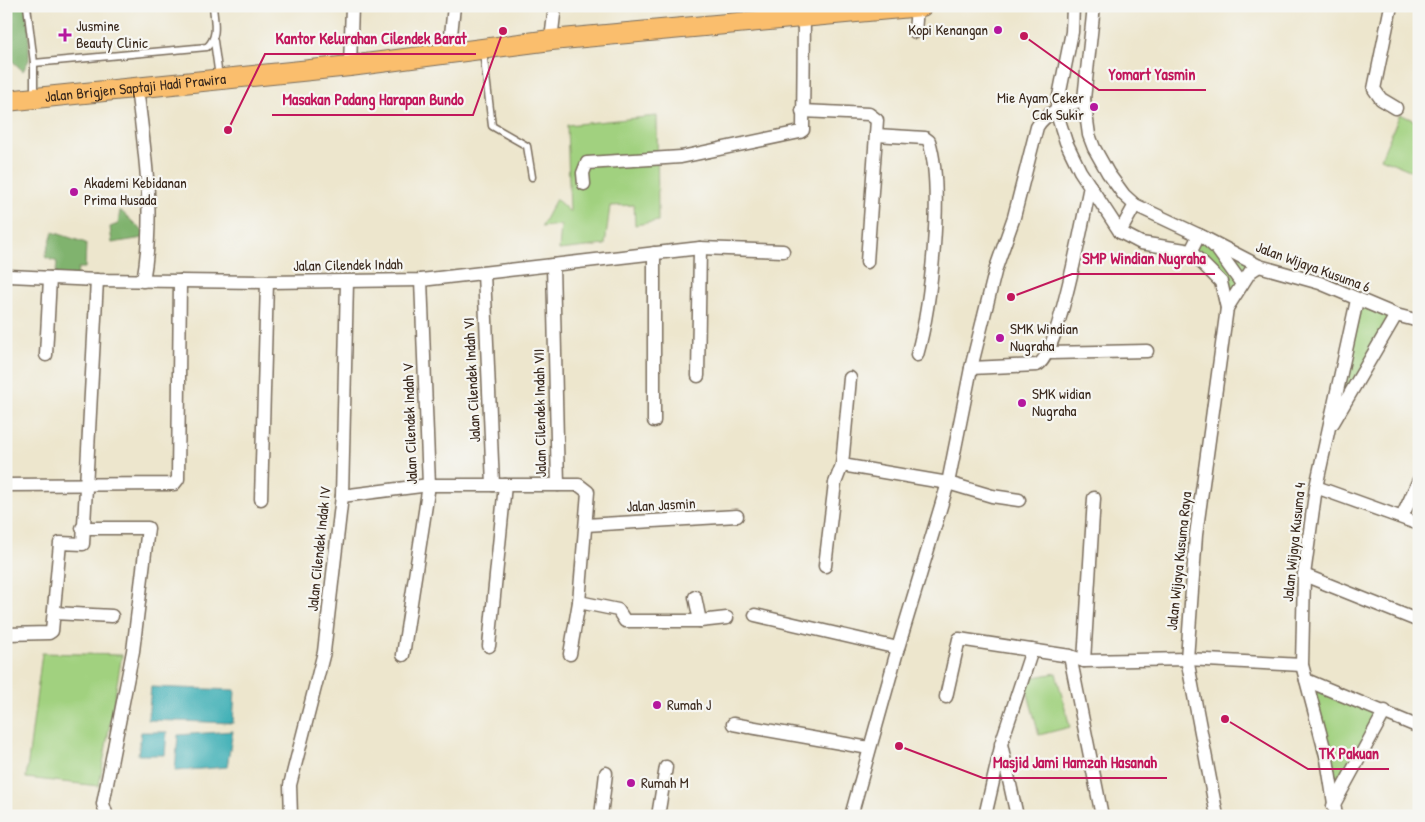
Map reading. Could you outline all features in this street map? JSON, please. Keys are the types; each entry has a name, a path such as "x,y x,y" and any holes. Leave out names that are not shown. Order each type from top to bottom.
{"main road":[{"name":"Jalan Brigjen Saptaji Hadi Prawira","path":"6,101 350,66 550,40 922,6"}],"street":[{"path":"350,66 352,6"},
{"path":"448,54 454,6"},
{"path":"550,40 555,6"},
{"path":"1073,6 1072,32 1056,110 1066,142 1090,186 1120,232 1141,242 1190,253 1199,235"},
{"path":"1094,6 1084,99 1089,135 1094,148 1108,173 1135,206 1199,235 1218,249 1242,284"},
{"path":"1391,6 1374,89 1381,99 1396,108"},
{"path":"915,32 917,7"},
{"path":"584,184 583,173 587,163 681,157 800,132 802,130 804,17"},
{"path":"1072,32 1091,32"},
{"path":"137,88 149,194 149,237 143,281"},
{"path":"851,816 898,648 948,483 971,368 996,268 1014,217 1037,127 1039,123 1056,110 1084,99"},
{"path":"802,110 869,114 877,120 867,262"},
{"path":"876,135 925,138 930,141 933,157 936,208 931,276 917,355"},
{"path":"971,368 1037,365 1049,353 1069,284 1090,186"},
{"path":"1120,232 1135,206"},
{"name":"Jalan Wijaya Kusuma 6","path":"1199,235 1259,266 1320,283 1396,315 1419,321"},
{"path":"698,376 700,248"},
{"name":"Jalan Cilendek Indah","path":"8,276 143,281 347,282 421,280 700,248 783,251"},
{"path":"654,253 654,421"},
{"name":"Jalan Wijaya Kusuma Raya","path":"1190,253 1221,282 1228,308"},
{"name":"Jalan Cilendek Indah VII","path":"553,265 558,485 579,485 588,492 579,602 570,654"},
{"name":"Jalan Wijaya Kusuma Raya","path":"1218,816 1186,659 1196,535 1228,308 1250,272 1259,266"},
{"name":"Jalan Cilendek Indah VI","path":"484,273 499,485 490,646"},
{"path":"46,355 50,278"},
{"path":"6,634 48,634 52,628 54,613 60,543 83,544 82,528 97,280"},
{"name":"Jalan Cilendek Indah V","path":"403,655 429,485 421,280"},
{"path":"6,485 174,484 178,479 180,281"},
{"path":"262,499 267,282"},
{"name":"Jalan Cilendek Indak IV","path":"290,816 290,785 324,652 342,496 347,282"},
{"name":"Jalan Wijaya Kusuma 4","path":"1335,811 1327,759 1302,665 1304,575 1316,487 1326,435 1357,300"},
{"name":"Jalan Wijaya Kusuma 4","path":"1326,435 1396,315"},
{"path":"1049,353 1147,351"},
{"path":"825,566 835,483 842,465 850,378"},
{"path":"842,465 948,483 992,496 1019,500"},
{"path":"1402,517 1419,480"},
{"path":"342,496 429,485 558,485"},
{"path":"1316,487 1419,524"},
{"path":"1084,661 1094,498"},
{"name":"Jalan Jasmin","path":"586,525 737,516"},
{"path":"82,528 148,528 133,651 103,804 107,816"},
{"path":"1304,575 1419,621"},
{"path":"696,597 700,621"},
{"path":"579,602 618,610 625,621 700,621 727,618"},
{"path":"54,613 112,616"},
{"path":"755,615 898,648"},
{"path":"946,697 959,639 1070,656 1084,661 1186,659 1302,665"},
{"path":"985,816 1001,744 1032,650"},
{"path":"1070,656 1102,816"},
{"path":"1306,680 1385,711 1419,727"},
{"path":"1335,811 1385,711"},
{"path":"733,724 869,748"},
{"path":"1001,744 1017,816"},
{"path":"658,816 666,767"},
{"path":"601,816 606,773"}],"lane":[{"path":"27,6 34,63 34,98"},
{"path":"213,6 214,40 219,80"},
{"path":"34,63 207,47 214,40"},
{"path":"483,49 492,126 527,146 532,177"}],"green space":[{"path":"6,6 32,6 29,12 29,60 23,71 6,55"},
{"path":"1400,114 1419,123 1419,174 1381,158"},
{"path":"657,116 658,221 635,225 634,205 610,206 605,245 559,250 561,225 541,227 556,199 570,212 567,125"},
{"path":"120,210 149,237 112,243 110,227 118,224"},
{"path":"53,232 86,243 85,268 78,268 76,285 55,284 57,262 45,257"},
{"path":"1199,235 1259,266 1227,308 1221,282 1194,255"},
{"path":"1357,300 1396,315 1326,435"},
{"path":"42,653 122,655 99,786 26,778"},
{"path":"1056,673 1070,727 1039,735 1024,679"},
{"path":"1306,680 1385,711 1333,806"}],"water":[{"path":"151,687 235,690 233,723 148,720"},
{"path":"233,731 227,767 175,771 178,735"},
{"path":"141,732 167,732 165,755 138,755"}],"place":[{"name":"Kopi Kenangan","path":"998,30"},
{"name":"Masakan Padang Harapan Bundo","path":"503,31"},
{"name":"Jusmine Beauty Clinic","path":"65,35"},
{"name":"Yomart Yasmin","path":"1024,36"},
{"name":"Mie Ayam Ceker Cak Sukir","path":"1094,107"},
{"name":"Kantor Kelurahan Cilendek Barat","path":"228,130"},
{"name":"Akademi Kebidanan Prima Husada","path":"74,192"},
{"name":"SMP Windian Nugraha","path":"1011,297"},
{"name":"SMK Windian Nugraha","path":"1000,338"},
{"name":"SMK widian Nugraha","path":"1022,403"},
{"name":"Rumah J","path":"657,705"},
{"name":"TK Pakuan","path":"1225,719"},
{"name":"Masjid Jami Hamzah Hasanah","path":"899,746"},
{"name":"Rumah M","path":"631,783"}]}
